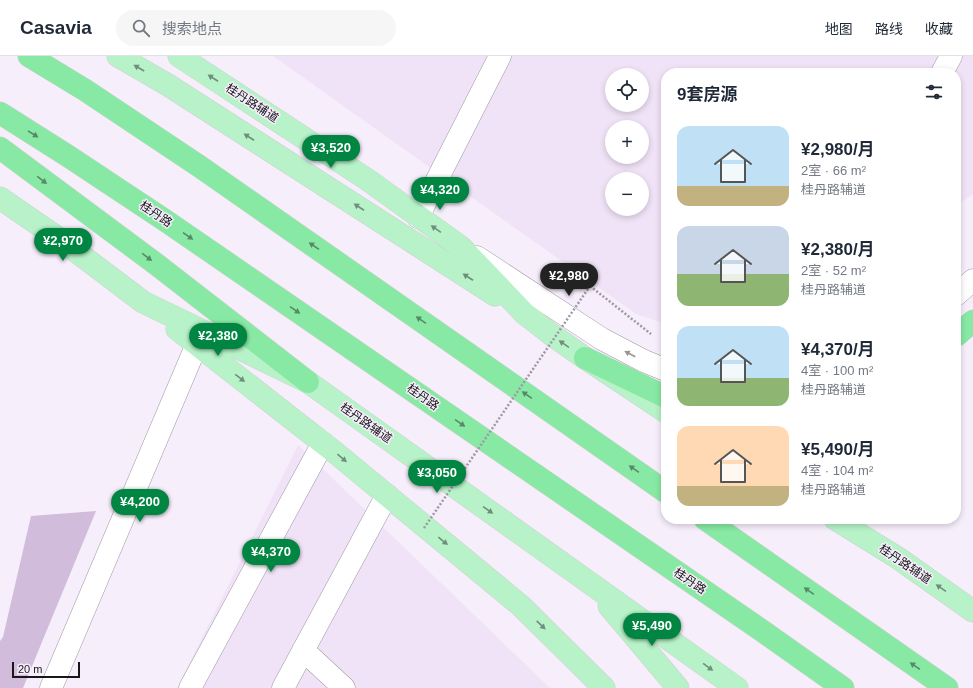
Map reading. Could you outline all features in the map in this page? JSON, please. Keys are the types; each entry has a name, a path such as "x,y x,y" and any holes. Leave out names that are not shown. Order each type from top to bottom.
{"highway":[{"path":"29,56 85,90 199,166 661,489"},
{"name":"桂丹路","path":"0,113 166,220 843,688"},
{"path":"0,148 156,264 308,382"},
{"path":"961,332 973,322"},
{"path":"585,358 661,395"},
{"path":"712,524 947,688"}],"main road":[{"path":"118,56 168,85 525,314"},
{"name":"桂丹路辅道","path":"179,56 362,176 461,247 525,314 585,358 661,409"},
{"name":"桂丹路辅道","path":"0,198 67,244 143,302 308,382 737,688"},
{"path":"143,302 323,443 520,605 604,688"},
{"name":"桂丹路辅道","path":"843,524 898,558 973,611"},
{"path":"586,579 678,688"}],"street":[{"path":"418,217 500,56"},
{"path":"945,68 951,56"},
{"path":"461,247 602,339 644,361 661,368"},
{"path":"961,291 973,280"},
{"path":"51,688 198,344"},
{"path":"190,688 323,443"},
{"path":"283,688 387,495"},
{"path":"303,650 344,688"}],"path":[{"path":"424,528 590,286 650,334"}],"shaded area":[{"path":"273,56 973,56 973,194 961,202 961,68 661,68 661,322 636,314"},
{"path":"298,445 550,688 177,688"},
{"path":"96,511 23,688 0,688 0,641 3,637 31,516"}]}
